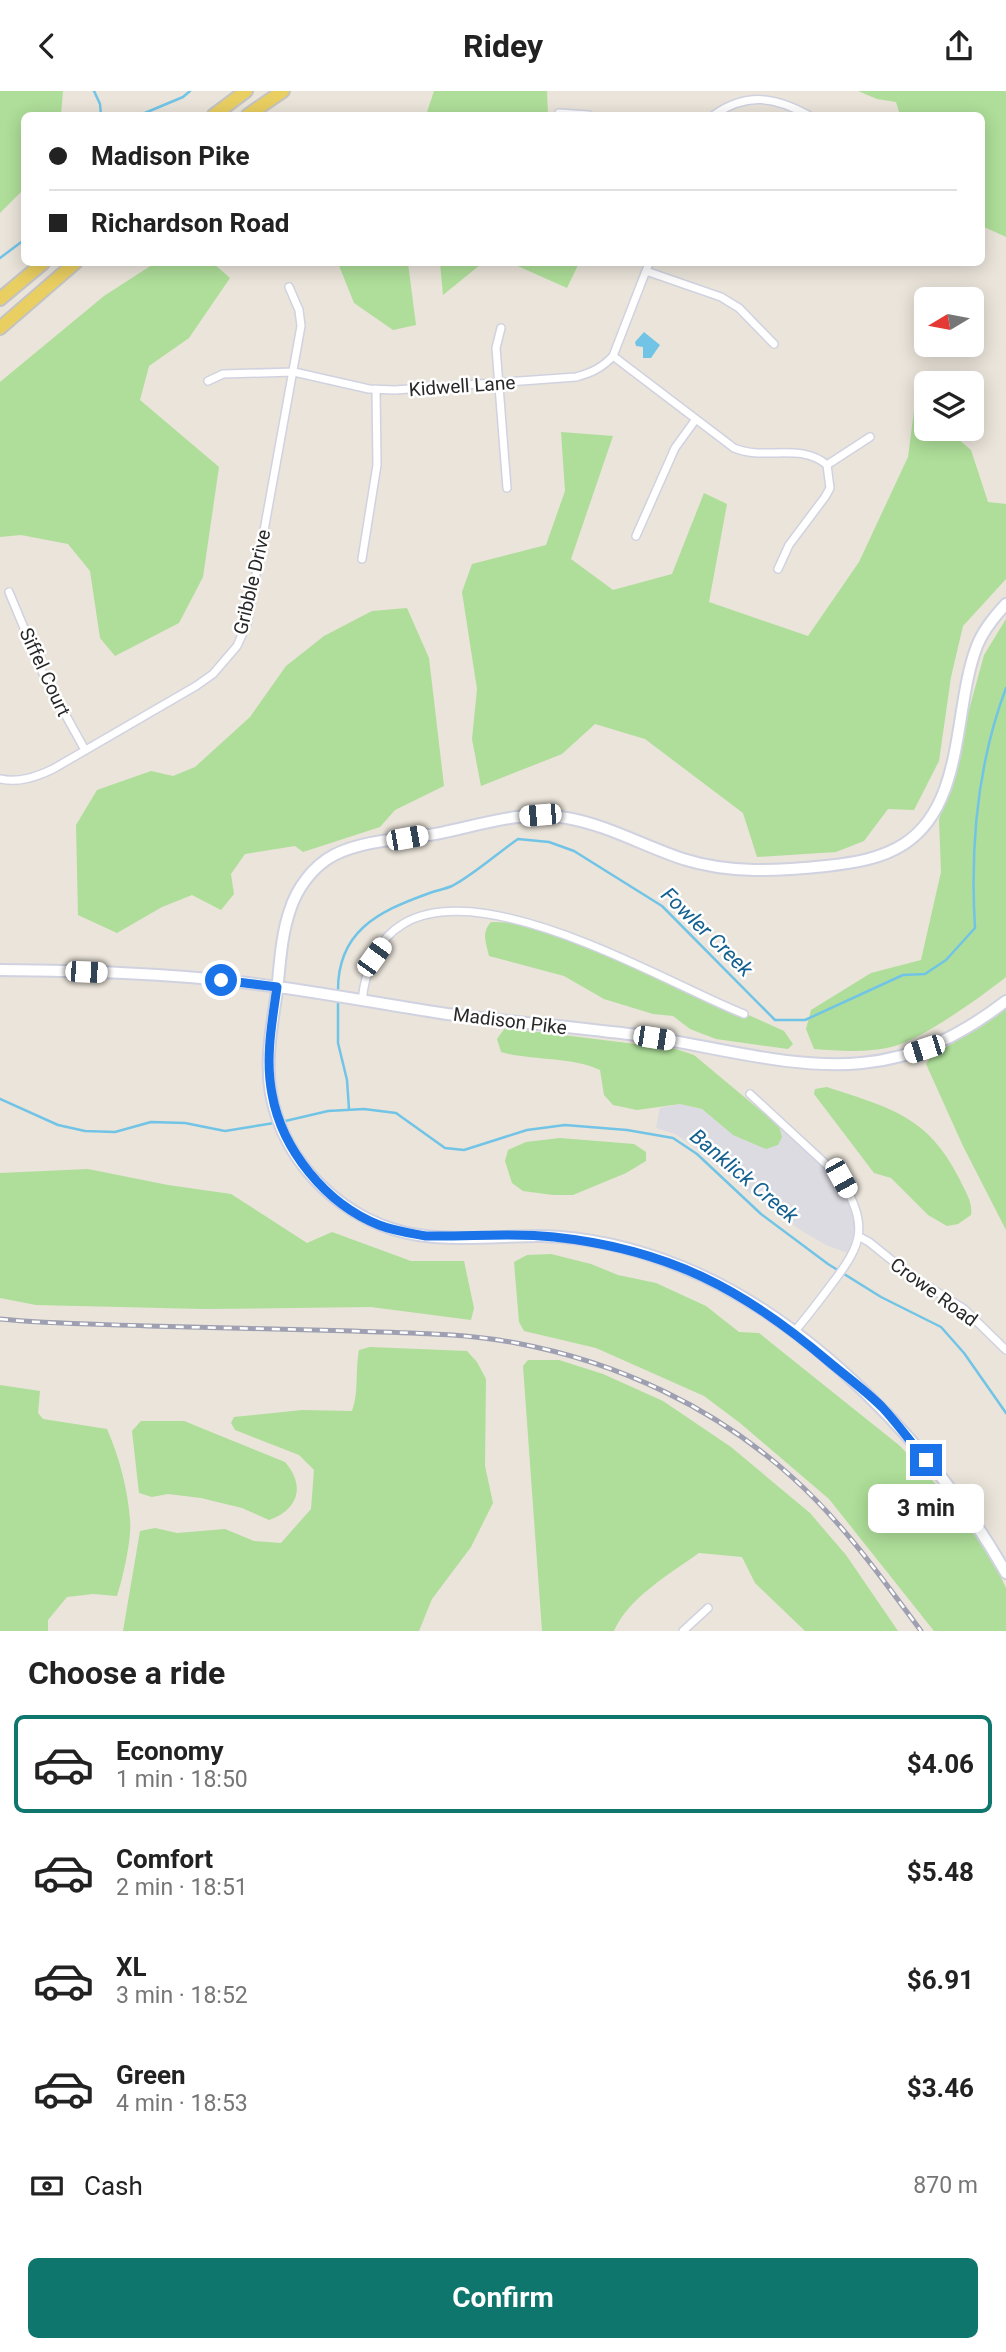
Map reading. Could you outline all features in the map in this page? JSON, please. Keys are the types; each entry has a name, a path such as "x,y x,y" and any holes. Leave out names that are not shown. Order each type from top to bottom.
{"main road":[{"path":"218,112 246,91"},
{"path":"252,112 283,91"},
{"path":"0,299 39,266"},
{"path":"0,328 72,266"},
{"path":"1006,604 991,620 976,647 969,673 956,754 933,814 920,831 900,848 876,857 839,865 772,871 731,869 679,857 599,827 566,818 540,815 514,817 352,849 323,862 300,887 288,915 272,1024 270,1073 275,1107 292,1147 310,1174 353,1212 379,1225 426,1236 550,1236 603,1244 633,1250 680,1266 736,1292 794,1332 884,1410 957,1498 1006,1573"},
{"name":"Madison Pike","path":"0,970 184,977 277,987 445,1013 638,1036 784,1060 829,1064 874,1062 924,1049 968,1028 1006,1002"}],"street":[{"path":"719,112 734,103 763,99 784,103 802,112"},
{"path":"774,344 739,308 721,297 648,267 613,356 741,451 811,454 827,465 830,488 789,545 778,569"},
{"name":"Gribble Drive","path":"0,779 23,780 38,776 85,750 202,682 226,661 237,646 247,624 253,597 293,372 300,319 289,287"},
{"path":"501,328 496,348 507,488"},
{"name":"Kidwell Lane","path":"208,381 223,374 293,372 376,389 395,390 576,377 595,371 613,356"},
{"path":"362,559 377,465 376,389"},
{"path":"636,536 676,448 696,419"},
{"path":"827,465 870,437"},
{"name":"Siffel Court","path":"9,591 44,676 85,750"},
{"path":"357,1000 369,966 385,941 400,927 430,914 461,911 483,912 577,939 744,1014"},
{"path":"750,1094 841,1178 859,1221 860,1237 853,1255 794,1332"},
{"name":"Crowe Road","path":"860,1237 910,1275 964,1309 1006,1350"},
{"path":"683,1631 708,1608"}],"shaded area":[{"path":"680,1104 702,1109 733,1135 782,1137 779,1126 782,1123 841,1178 859,1221 853,1255 826,1245 802,1231 747,1191 692,1145 675,1134 656,1128 660,1108"}],"green space":[{"path":"0,91 63,91 61,112 21,112 21,192 0,213"},
{"path":"434,91 547,91 548,112 427,112"},
{"path":"858,91 1006,91 1006,237 985,227 985,112 899,112 896,102 877,99"},
{"path":"150,266 216,266 230,278 189,338 149,366 140,400 219,467 203,577 179,623 115,656 100,638 90,571 68,544 21,535 0,537 0,382 104,296"},
{"path":"339,266 408,266 416,325 393,330 354,303"},
{"path":"440,266 479,266 443,295"},
{"path":"518,266 578,266 567,288"},
{"path":"914,411 914,441 960,441 971,450 988,502 1006,504 1006,579 963,626 951,677 939,761 914,810 888,809 864,841 836,852 757,857 743,813 645,739 595,724 562,754 481,786 472,739 477,689 462,592 472,564 546,545 565,491 561,432 613,436 571,559 613,590 672,574 704,493 727,504 709,602 808,636 859,562 908,457"},
{"path":"407,608 429,658 444,786 395,810 380,827 303,852 295,846 245,854 231,874 234,894 221,910 192,895 162,907 117,933 78,915 76,825 97,790 151,771 173,776 195,767 250,717 286,666 324,636 372,611"},
{"path":"1006,619 1006,977 937,1025 895,1046 866,1051 814,1049 806,1029 811,1010 871,973 921,960 941,872 939,820 984,655"},
{"path":"491,922 527,923 640,966 784,1031 793,1044 788,1049 716,1039 690,1029 673,1016 653,1014 604,999 564,976 489,956 485,934"},
{"path":"1006,1008 1006,1230 963,1146 926,1064 932,1055 981,1027"},
{"path":"505,1028 676,1049 694,1055 779,1126 782,1137 778,1145 766,1149 733,1135 702,1109 680,1104 637,1110 613,1105 604,1095 600,1070 576,1063 501,1052 497,1039"},
{"path":"827,1087 888,1109 920,1128 948,1158 968,1197 971,1215 958,1224 947,1226 928,1215 891,1178 874,1173 814,1094 815,1089"},
{"path":"560,1138 634,1144 646,1152 646,1161 626,1173 573,1195 523,1191 512,1183 505,1161 508,1150 526,1142"},
{"path":"88,1169 231,1194 307,1243 332,1232 411,1261 464,1261 474,1308 471,1320 371,1307 204,1309 36,1305 0,1298 0,1173"},
{"path":"551,1254 591,1264 618,1275 656,1283 706,1306 739,1332 759,1333 900,1446 949,1498 995,1565 1006,1588 1006,1631 934,1631 829,1499 704,1396 596,1348 524,1331 519,1322 514,1262 527,1255"},
{"path":"370,1347 467,1351 486,1379 485,1466 493,1503 471,1547 432,1599 419,1631 123,1631 140,1531 155,1528 177,1533 225,1529 254,1541 281,1543 311,1509 314,1470 299,1455 235,1430 231,1423 234,1417 302,1410 352,1411 359,1350"},
{"path":"528,1360 559,1360 603,1374 663,1401 731,1447 810,1513 846,1555 898,1631 805,1631 755,1583 742,1557 699,1553 640,1597 614,1631 542,1631 523,1366"},
{"path":"0,1385 40,1391 38,1413 43,1419 107,1429 125,1485 130,1537 117,1596 93,1594 67,1597 48,1620 48,1631 0,1631"},
{"path":"141,1421 184,1421 285,1462 292,1471 297,1488 292,1504 279,1516 269,1520 242,1508 201,1498 168,1494 152,1497 139,1493 132,1431"}],"water":[{"path":"644,332 660,345 651,358 643,358 643,347 636,346 635,342"}],"waterway":[{"path":"94,91 101,112"},
{"path":"147,112 183,97 190,91"},
{"path":"0,258 21,242"},
{"name":"Fowler Creek","path":"338,992 339,971 344,954 363,927 392,908 460,882 518,839 549,842 574,851 662,906 775,1020 805,1020 903,975 925,974 946,960 975,928 974,867 978,806 988,746 1006,688"},
{"name":"Fowler Creek","path":"338,999 338,1043 347,1080 349,1109"},
{"name":"Banklick Creek","path":"0,1099 58,1125 85,1131 115,1132 151,1122 185,1123 225,1131 274,1123"},
{"name":"Banklick Creek","path":"281,1122 328,1111 364,1109 396,1113 445,1148 464,1150 527,1130 565,1125 627,1130 673,1138 697,1154 761,1214 828,1264 881,1297 941,1327 964,1353 1006,1413"}],"railway":[{"path":"0,1319 74,1324 456,1335 516,1343 591,1362 664,1391 732,1430 763,1453 828,1513 861,1551 921,1631"}],"route":[{"path":"221,980 277,987 270,1048 271,1093 275,1107 292,1147 310,1174 344,1206 379,1225 407,1233 426,1236 550,1236 633,1250 707,1277 736,1292 794,1332 876,1401 926,1460"}]}
